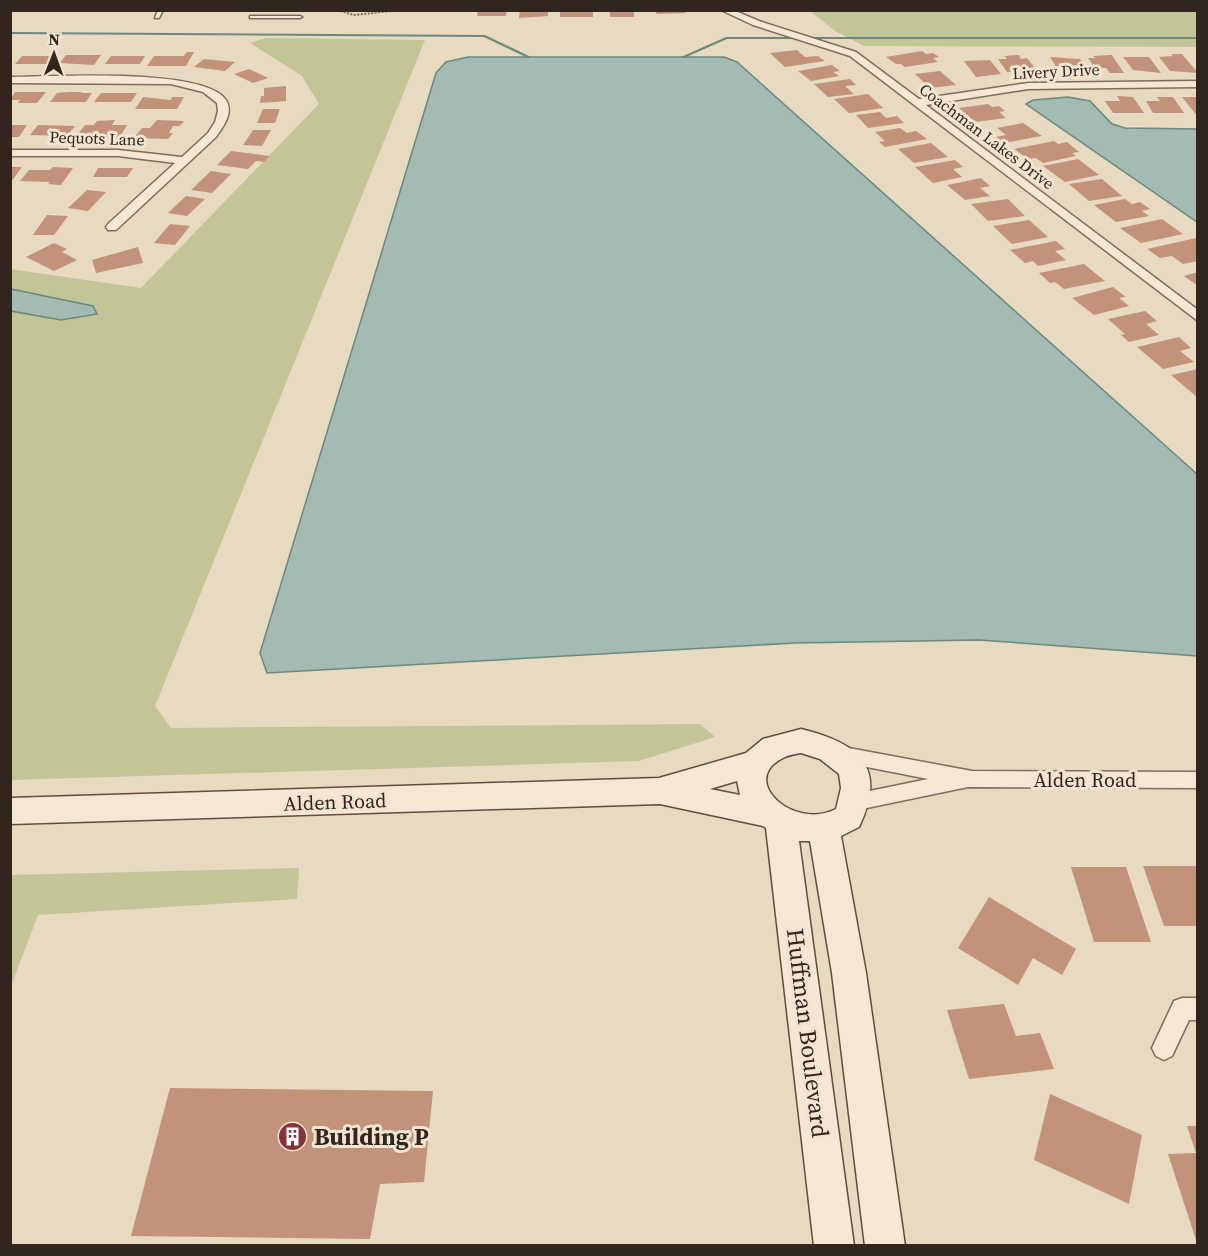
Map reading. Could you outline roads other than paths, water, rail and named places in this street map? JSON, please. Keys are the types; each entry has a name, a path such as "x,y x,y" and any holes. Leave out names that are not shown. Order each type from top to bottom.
{"street":[{"name":"Coachman Lakes Drive","path":"725,10 737,17 847,51 862,60 916,104 1197,317"},
{"path":"10,80 171,81 189,84 216,95 225,105 226,111 221,124 212,135 182,160 112,227"},
{"name":"Livery Drive","path":"916,104 1028,86 1197,84"},
{"name":"Pequots Lane","path":"10,153 118,153 182,160"},
{"path":"801,741 821,744 838,754 852,768 858,784 857,801 848,818 824,828 807,829 775,818 759,805 752,791 751,776 755,763 766,751 782,743 801,741"},
{"name":"Alden Road","path":"838,754 972,779 1197,780"},
{"name":"Alden Road","path":"10,811 659,791 755,763"},
{"name":"Alden Road","path":"857,801 972,779"},
{"name":"Alden Road","path":"659,791 775,818"},
{"name":"Huffman Boulevard","path":"775,818 834,1245"},
{"path":"824,828 849,973 885,1245"},
{"path":"1164,1048 1182,1009 1197,1009"}],"lane":[{"path":"157,17 161,10"},
{"path":"252,17 300,17"}],"waterway":[{"path":"10,33 485,36 529,57"},
{"path":"683,57 726,38 1198,38"}],"place":[{"name":"Building P","path":"293,1136"}]}
